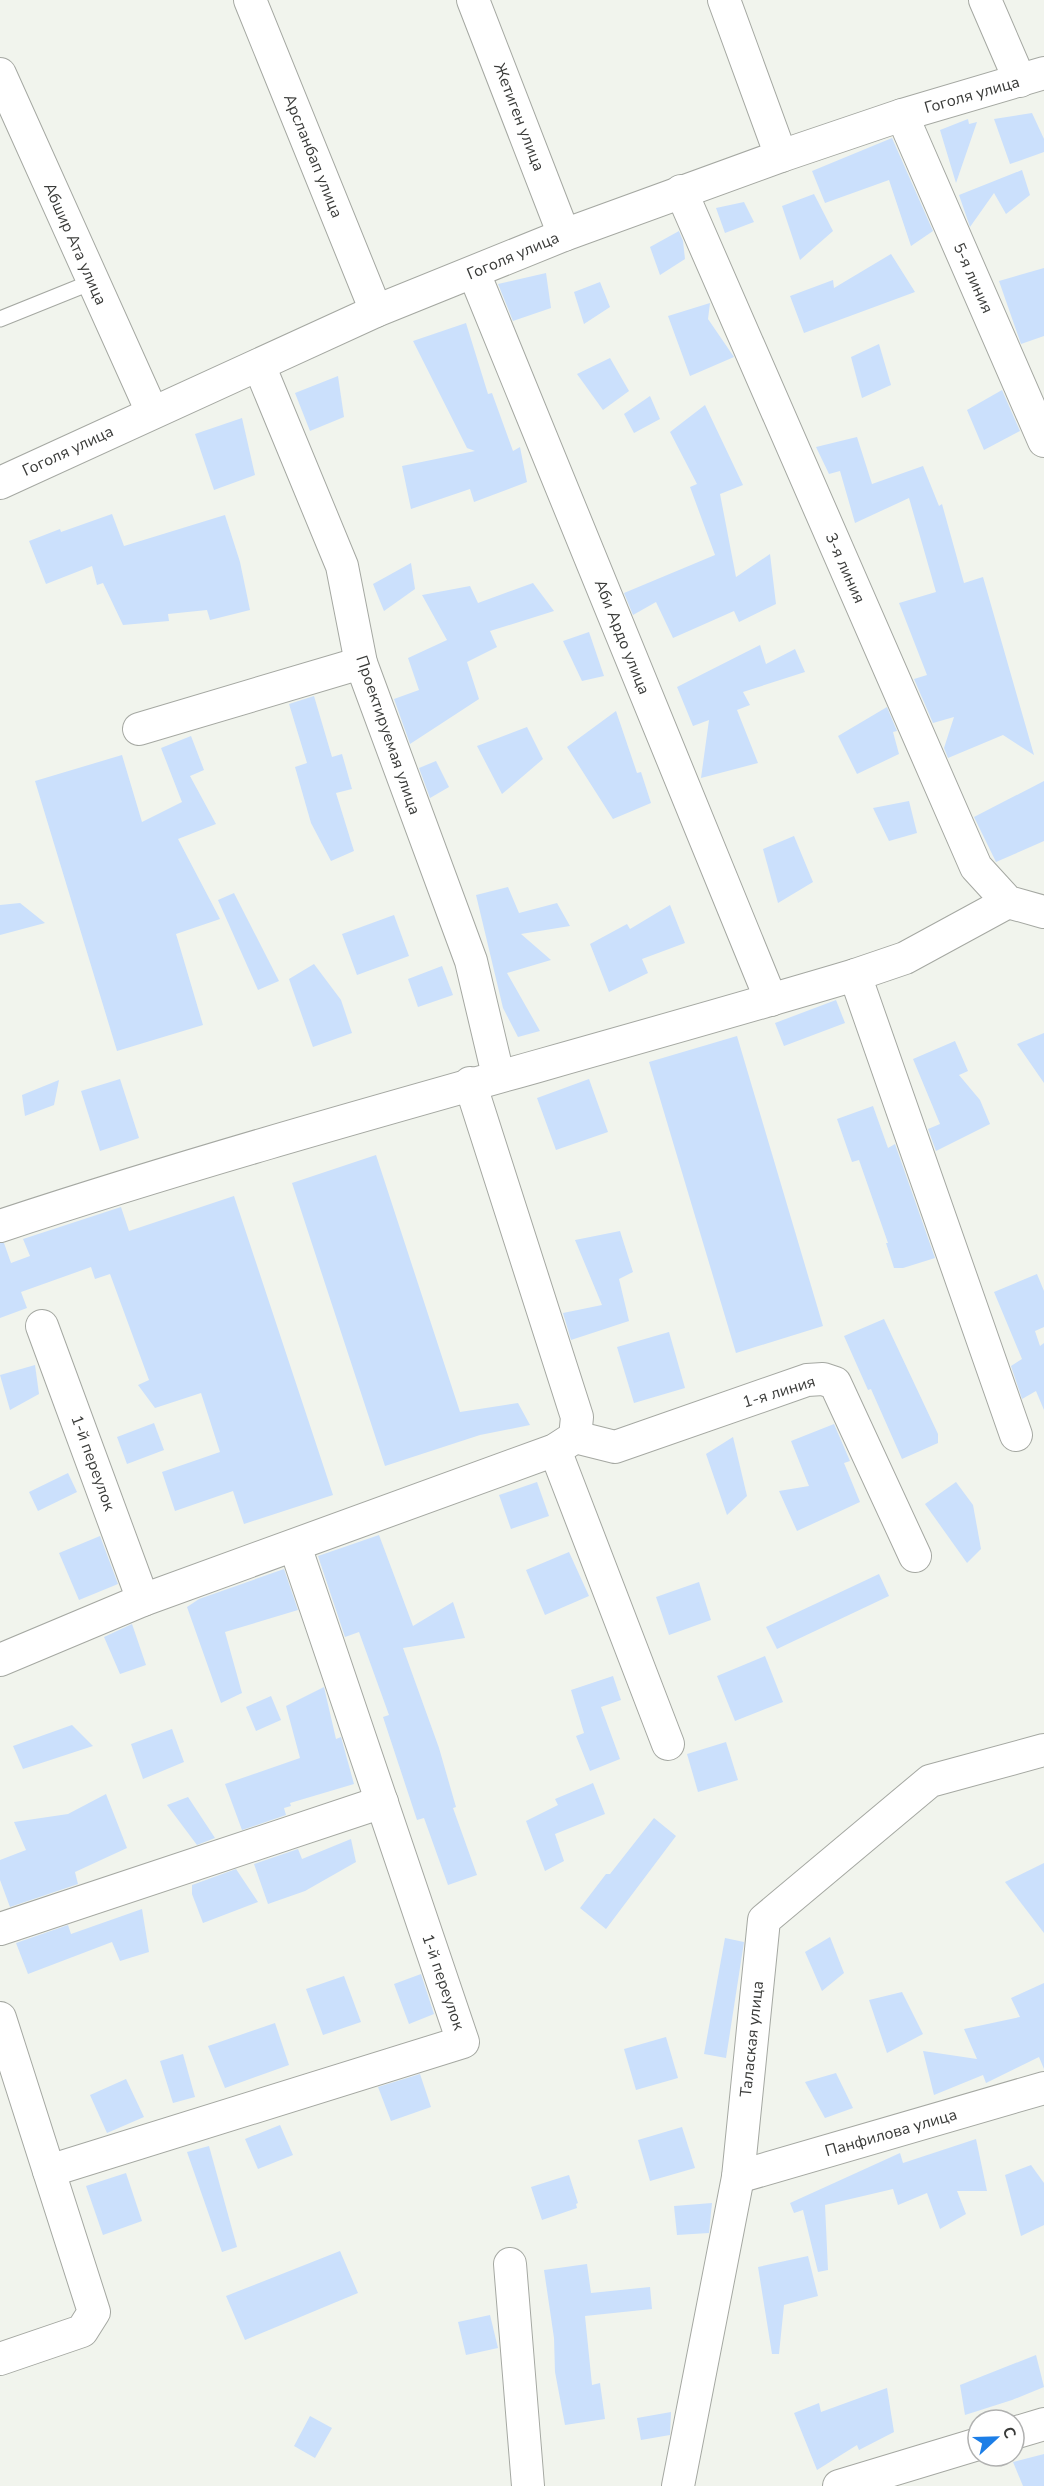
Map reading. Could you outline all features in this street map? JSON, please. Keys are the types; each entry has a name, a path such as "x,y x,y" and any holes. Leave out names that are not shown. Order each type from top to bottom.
{"street":[{"name":"Арсланбап улица","path":"249,0 376,311"},
{"name":"Жетиген улица","path":"473,0 564,235"},
{"path":"724,0 781,156"},
{"path":"985,0 1032,77"},
{"name":"Абшир Ата улица","path":"0,74 152,412"},
{"name":"Гоголя улица","path":"0,483 376,311 564,235 681,191 902,115 1032,77"},
{"name":"5-я линия","path":"902,115 1044,441"},
{"name":"3-я линия","path":"681,191 976,867 1008,902"},
{"name":"Аби Ардо улица","path":"474,273 771,1000"},
{"name":"Проектируемая улица","path":"259,365 342,566 361,663 471,961 484,1079 578,1417 565,1444"},
{"path":"139,729 361,663"},
{"path":"0,1226 106,1191 484,1079 855,975 905,958 1008,902 1044,912"},
{"path":"855,975 1016,1435"},
{"name":"1-й переулок","path":"42,1326 143,1600"},
{"name":"1-я линия","path":"565,1444 615,1446 807,1380 824,1378 835,1383 915,1556"},
{"path":"0,1660 143,1600 295,1546 565,1444 668,1744"},
{"name":"1-й переулок","path":"50,2170 463,2042 295,1546"},
{"name":"Талаская улица","path":"678,2486 738,2177 764,1920 930,1781 1044,1750"},
{"path":"0,1929 382,1802"},
{"path":"0,2018 94,2312 82,2331 0,2359"},
{"name":"Панфилова улица","path":"738,2177 1044,2088"},
{"path":"510,2264 528,2486"},
{"path":"1026,2429 1044,2424"},
{"path":"839,2486 966,2448"}],"lane":[{"path":"0,319 92,282"}],"building":[{"path":"1032,113 1044,139 1044,152 1010,164 994,119"},
{"path":"968,119 969,124 977,122 956,183 940,130"},
{"path":"892,138 933,231 911,246 889,180 825,203 812,171"},
{"path":"1022,170 1030,195 1006,214 994,193 970,227 959,195"},
{"path":"814,194 833,231 800,260 782,206"},
{"path":"744,202 754,222 725,233 716,208"},
{"path":"679,231 683,241 685,259 660,275 650,247"},
{"path":"891,254 915,292 804,333 790,296 833,280 834,288"},
{"path":"1044,268 1044,336 1021,344 999,281"},
{"path":"546,273 551,308 513,321 498,284"},
{"path":"600,282 610,307 584,324 574,292"},
{"path":"710,303 708,319 734,357 690,376 668,316"},
{"path":"466,323 488,394 492,393 513,451 520,447 527,482 474,502 470,489 411,509 402,466 475,451 467,448 413,341"},
{"path":"879,344 891,385 862,398 851,357"},
{"path":"610,358 629,391 603,410 577,374"},
{"path":"338,376 344,417 310,431 295,393"},
{"path":"1002,390 1020,431 984,450 967,410"},
{"path":"650,396 660,419 634,433 624,414"},
{"path":"705,405 743,485 720,494 736,577 770,554 776,604 739,622 734,611 673,638 656,602 633,615 624,593 715,555 690,487 697,484 670,432"},
{"path":"242,418 255,475 214,490 195,434"},
{"path":"857,437 872,484 923,466 939,506 942,504 964,583 983,577 1034,755 1003,735 948,758 944,748 954,717 933,723 914,679 927,675 899,603 936,592 909,498 855,523 840,471 829,474 816,447"},
{"path":"112,514 124,546 225,515 240,562 250,610 210,620 207,610 168,614 169,621 123,625 103,583 97,585 92,566 46,584 29,541 60,529 61,532"},
{"path":"411,563 415,589 384,611 373,584"},
{"path":"533,583 554,611 490,631 497,647 467,662 479,699 410,744 394,699 419,690 408,658 447,640 422,595 470,586 478,603"},
{"path":"589,632 604,676 582,681 563,641"},
{"path":"760,645 766,664 795,649 805,672 743,692 750,705 737,710 758,763 701,778 709,720 693,726 677,687"},
{"path":"314,696 332,757 342,754 352,789 336,793 354,851 331,861 311,823 295,767 307,763 289,704"},
{"path":"887,707 897,731 893,732 899,754 857,774 838,736"},
{"path":"616,711 637,773 641,772 651,803 613,819 567,747"},
{"path":"527,727 543,759 502,794 477,746"},
{"path":"191,736 204,770 190,776 216,824 178,839 220,919 176,934 203,1025 117,1051 35,781 122,755 142,822 182,802 161,748"},
{"path":"436,761 449,787 430,798 419,768"},
{"path":"1044,781 1044,841 996,862 974,817"},
{"path":"909,801 917,833 889,841 873,808"},
{"path":"794,836 813,882 778,903 763,849"},
{"path":"508,887 519,913 557,903 570,926 521,934 551,960 507,973 540,1031 518,1037 503,1008 476,895"},
{"path":"234,893 279,981 258,990 218,900"},
{"path":"20,903 45,923 0,935 0,905"},
{"path":"670,905 685,943 642,959 648,973 609,992 590,944 627,924 630,929"},
{"path":"394,915 409,956 357,975 342,934"},
{"path":"314,964 341,1000 352,1033 313,1047 289,979"},
{"path":"442,966 453,995 418,1007 408,979"},
{"path":"836,1000 845,1023 784,1046 775,1023"},
{"path":"1044,1033 1044,1083 1017,1044"},
{"path":"737,1036 823,1326 736,1353 649,1062"},
{"path":"955,1041 968,1071 959,1075 980,1100 990,1124 936,1151 928,1129 940,1124 913,1059"},
{"path":"120,1079 139,1138 100,1151 81,1091"},
{"path":"589,1079 608,1132 556,1150 537,1098"},
{"path":"59,1080 54,1105 25,1116 22,1095"},
{"path":"873,1106 888,1148 895,1144 935,1258 903,1268 894,1268 886,1243 888,1243 859,1160 852,1162 837,1119"},
{"path":"376,1155 460,1412 518,1403 530,1425 480,1435 385,1466 292,1183"},
{"path":"234,1196 333,1495 244,1524 233,1491 175,1511 162,1472 220,1452 201,1393 155,1408 138,1385 149,1380 110,1274 95,1279 91,1267 21,1292 27,1308 0,1318 0,1243 4,1243 11,1263 30,1256 23,1239 121,1207 129,1231"},
{"path":"620,1231 633,1272 619,1279 629,1321 571,1340 563,1313 602,1305 575,1240"},
{"path":"1037,1274 1044,1291 1044,1327 1035,1331 1040,1346 1044,1343 1044,1410 1036,1391 1022,1399 1011,1366 1022,1359 994,1292"},
{"path":"884,1319 938,1434 938,1443 902,1459 871,1389 868,1390 844,1336"},
{"path":"669,1332 685,1388 634,1403 617,1347"},
{"path":"35,1365 39,1394 10,1410 0,1375"},
{"path":"154,1423 164,1450 127,1464 117,1437"},
{"path":"834,1424 850,1461 844,1463 860,1502 797,1531 779,1491 809,1486 791,1441"},
{"path":"733,1437 747,1496 727,1515 706,1454"},
{"path":"68,1473 77,1492 38,1511 29,1492"},
{"path":"537,1482 549,1516 511,1529 499,1495"},
{"path":"956,1482 973,1505 981,1549 967,1563 925,1504"},
{"path":"379,1535 413,1626 453,1602 465,1638 403,1648 439,1748 456,1807 453,1808 477,1875 448,1885 424,1818 417,1820 383,1717 389,1715 359,1632 345,1637 318,1556"},
{"path":"100,1536 118,1584 79,1600 59,1553"},
{"path":"569,1552 589,1596 545,1615 526,1570"},
{"path":"284,1569 298,1610 225,1632 242,1693 221,1703 187,1607 199,1599"},
{"path":"879,1574 889,1596 777,1649 766,1627"},
{"path":"699,1582 711,1620 669,1635 656,1597"},
{"path":"132,1624 146,1665 120,1674 104,1637"},
{"path":"765,1656 783,1702 735,1721 717,1676"},
{"path":"613,1676 621,1700 601,1707 620,1759 590,1771 576,1736 584,1733 571,1690"},
{"path":"324,1687 336,1739 341,1737 354,1784 290,1803 291,1806 284,1808 286,1815 242,1830 225,1784 300,1758 286,1706"},
{"path":"271,1696 281,1720 256,1731 246,1707"},
{"path":"72,1725 93,1746 23,1769 13,1746"},
{"path":"172,1729 184,1762 143,1779 131,1744"},
{"path":"726,1742 738,1780 698,1792 687,1754"},
{"path":"593,1783 605,1814 555,1834 564,1861 545,1871 526,1821 558,1805 555,1799"},
{"path":"106,1794 127,1848 75,1872 78,1884 10,1907 0,1880 0,1860 26,1850 14,1822 68,1814"},
{"path":"188,1797 215,1838 197,1845 167,1805"},
{"path":"654,1818 676,1836 606,1929 580,1908"},
{"path":"351,1839 356,1862 305,1891 268,1904 254,1864 298,1849 302,1859"},
{"path":"1044,1863 1044,1933 1005,1882"},
{"path":"236,1869 258,1902 203,1923 192,1894 192,1885"},
{"path":"142,1909 149,1952 120,1961 112,1942 28,1974 16,1943 68,1925 71,1934"},
{"path":"830,1937 844,1973 822,1991 805,1952"},
{"path":"725,1938 744,1942 726,2058 704,2054"},
{"path":"421,1974 434,2014 409,2024 394,1984"},
{"path":"344,1976 361,2022 323,2035 306,1989"},
{"path":"1044,1983 1044,2069 1039,2057 986,2083 983,2075 934,2095 923,2051 977,2059 964,2029 1020,2017 1011,1998"},
{"path":"902,1992 923,2034 887,2053 869,2000"},
{"path":"275,2023 289,2065 225,2088 208,2046"},
{"path":"666,2037 678,2078 636,2090 624,2049"},
{"path":"183,2054 195,2097 173,2103 160,2061"},
{"path":"836,2073 853,2108 825,2118 805,2082"},
{"path":"420,2074 431,2107 391,2121 378,2087"},
{"path":"126,2079 144,2117 107,2133 90,2095"},
{"path":"280,2125 293,2155 258,2169 245,2139"},
{"path":"682,2127 695,2168 650,2181 638,2140"},
{"path":"976,2139 987,2191 957,2191 966,2214 940,2229 927,2193 898,2205 893,2189 825,2205 828,2270 818,2272 803,2210 794,2213 790,2203 900,2153 903,2163"},
{"path":"209,2146 237,2247 222,2252 187,2152"},
{"path":"1031,2165 1044,2183 1044,2225 1021,2236 1005,2175"},
{"path":"126,2173 142,2221 103,2235 86,2186"},
{"path":"569,2175 578,2203 577,2208 542,2220 531,2187"},
{"path":"712,2203 709,2233 677,2235 674,2206"},
{"path":"340,2251 358,2293 245,2340 226,2296"},
{"path":"808,2256 818,2296 784,2305 779,2354 772,2354 758,2267"},
{"path":"587,2264 591,2293 650,2287 652,2309 585,2316 592,2385 600,2383 605,2419 565,2425 555,2372 554,2338 544,2270"},
{"path":"490,2315 498,2348 466,2355 458,2322"},
{"path":"1036,2355 1044,2387 987,2408 966,2408 965,2415 960,2385"},
{"path":"887,2388 894,2432 859,2450 857,2445 817,2470 794,2413 819,2403 821,2412"},
{"path":"671,2412 670,2435 641,2440 637,2418"},
{"path":"310,2416 332,2428 315,2458 294,2446"},
{"path":"1044,2454 1044,2486 1023,2486 1016,2468 1026,2468 1026,2459"}]}
